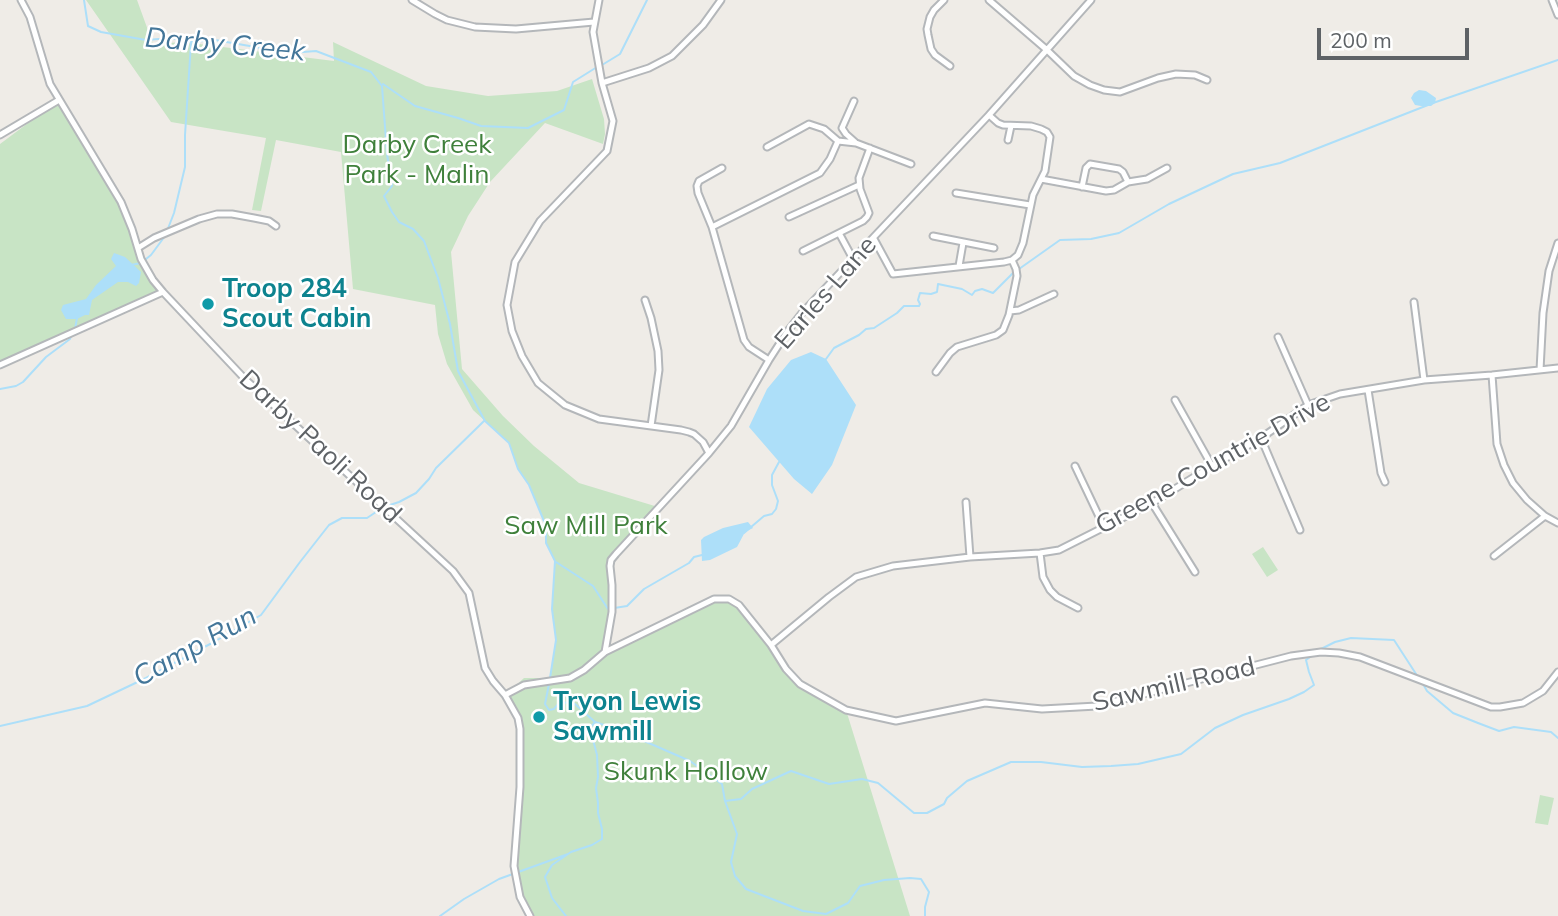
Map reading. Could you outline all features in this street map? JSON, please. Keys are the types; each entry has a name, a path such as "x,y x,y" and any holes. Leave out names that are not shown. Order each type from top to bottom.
{"street":[{"name":"Darby Paoli Road","path":"21,0 30,17 46,74 121,202 147,271 163,292 261,394 453,571 465,586 471,600 485,668 505,695 520,729 520,787 514,866 520,897 530,916"},
{"path":"412,0 447,20 475,27 516,29 594,22"},
{"path":"599,0 594,22 595,43 612,121 607,151 540,221 515,262 507,305 512,331 522,356 538,383 565,405 600,419 694,434 703,442 709,453"},
{"path":"602,83 649,68 672,56 704,24 721,0"},
{"path":"944,0 930,17 927,29 931,49 950,66"},
{"path":"989,0 1074,76 1090,85 1119,92 1176,74 1195,75 1208,80"},
{"name":"Earles Lane","path":"605,652 612,612 611,560 731,426 787,331 802,313 989,115 1091,0"},
{"path":"1552,0 1558,15"},
{"path":"0,135 59,100"},
{"path":"854,101 842,128 856,143"},
{"path":"874,239 893,274 1004,262 1018,255 1033,195 1046,166 1049,134 1036,127 998,123 989,115"},
{"path":"767,147 809,124 824,129 838,141 856,143 911,164"},
{"path":"1008,140 1011,125"},
{"path":"712,227 820,173 838,141"},
{"path":"803,251 863,221 869,213 859,185 870,148"},
{"path":"1082,187 1086,168 1090,164 1119,169 1128,182"},
{"path":"722,168 697,183 698,193 712,227 744,340 749,347 769,360"},
{"path":"1041,178 1110,191 1128,182 1147,179 1167,169"},
{"path":"789,217 859,185"},
{"path":"956,193 1030,205"},
{"path":"138,248 154,238 216,214 254,218 269,221 276,226"},
{"path":"839,233 853,259"},
{"path":"933,236 994,248"},
{"path":"959,266 963,243"},
{"path":"1540,370 1549,271 1558,243"},
{"path":"936,372 957,347 1000,333 1005,327 1017,276 1012,260"},
{"path":"0,365 163,292"},
{"path":"1010,311 1019,310 1054,294"},
{"path":"645,300 658,351 659,370 651,426"},
{"path":"1414,302 1424,380"},
{"path":"1278,337 1308,405"},
{"name":"Greene Countrie Drive","path":"771,645 828,597 856,578 893,566 1059,550 1152,503 1261,439 1308,405 1340,394 1424,380 1558,368"},
{"path":"1492,375 1497,444 1504,465 1527,500 1545,516 1558,523"},
{"path":"1368,390 1381,473 1385,482"},
{"path":"1175,400 1212,466"},
{"path":"1261,439 1300,530"},
{"path":"1075,466 1104,527"},
{"path":"966,502 970,557"},
{"path":"1152,503 1195,572"},
{"path":"1494,556 1545,516"},
{"path":"1040,553 1043,577 1050,590 1057,597 1078,608"},
{"name":"Sawmill Road","path":"505,695 532,683 570,678 605,652 714,599 729,599 739,605 771,645 786,670 800,684 846,710 896,721 985,703 1042,709 1097,706 1291,656 1321,652 1360,657 1491,707 1523,703 1543,691 1558,672"}],"green space":[{"path":"86,0 137,0 153,44 183,42 334,61 333,42 426,86 488,96 557,91 592,79 604,119 603,144 545,123 490,182 468,216 451,252 462,369 503,416 579,483 658,507 611,560 612,594 606,652 714,599 729,599 739,605 800,684 846,710 910,916 530,916 520,897 514,866 520,787 518,718 505,695 524,678 550,678 556,640 552,609 555,562 546,543 546,526 529,485 518,469 509,443 473,410 447,364 438,334 435,305 353,289 341,152 276,140 261,211 252,210 266,138 171,122"},
{"path":"59,100 112,186 138,248 163,292 0,365 0,144"},
{"path":"1263,547 1278,570 1267,577 1252,554"},
{"path":"1540,795 1554,798 1548,825 1535,823"}],"water":[{"path":"1419,90 1436,98 1435,103 1431,106 1415,105 1411,98"},
{"path":"114,253 125,257 141,272 139,283 136,286 128,282 118,282 92,300 89,315 66,319 61,310 63,305 86,299 116,266 111,259"},
{"path":"811,352 826,359 856,405 832,465 812,494 794,479 749,427 767,389 791,360"},
{"path":"748,522 753,528 745,532 737,547 702,561 701,540 704,537 723,528"}],"waterway":[{"name":"Darby Creek","path":"84,0 88,26 101,32 146,40 215,40 290,53 316,51 371,72 382,86 392,186 384,196 399,222 413,229 424,241 438,278 458,371 485,421 509,443 518,469 529,485 546,526 546,543 555,561 552,609 556,640 550,678"},
{"path":"602,65 620,54 647,0"},
{"path":"167,231 185,167 191,43"},
{"path":"1433,103 1558,60"},
{"path":"383,84 415,106 481,126 528,128 564,110 573,82 597,67"},
{"path":"1019,269 1060,240 1091,239 1119,233 1169,204 1233,174 1280,163 1428,105"},
{"path":"131,265 141,263 151,255 165,236"},
{"path":"826,359 834,348 866,329 874,328 904,306 919,306 920,293 937,292 938,284 962,289 972,295 982,289 993,293 1014,272"},
{"path":"75,329 77,318"},
{"path":"0,389 23,382 46,357 70,339 72,334"},
{"name":"Camp Run","path":"387,506 416,493 436,468 484,421"},
{"path":"744,533 776,509 778,501 772,485 772,475 779,462"},
{"name":"Camp Run","path":"0,726 87,706 212,643 261,615 329,525 342,518 367,518 382,508"},
{"path":"556,562 593,586 608,609 627,606 644,589 689,563 694,557 702,555"},
{"path":"1317,651 1351,638 1394,640 1418,677"},
{"path":"725,801 741,799 752,789 791,771 829,784 862,779 878,783 914,813 927,813 944,804 947,798 967,781 1011,762 1041,762 1082,767 1111,766 1138,764 1181,754 1215,728 1289,699 1314,685 1306,660 1313,655"},
{"name":"Darby Creek","path":"549,684 545,704 549,710 558,704 575,704 595,722 690,761 722,784 737,834 731,862 735,876 746,889 803,911 826,914 848,903 860,886 884,880 921,879 929,892 925,916"},
{"path":"1423,684 1427,691 1453,713 1499,731 1514,727 1551,732 1558,738"},
{"path":"566,916 552,898 545,877 552,865 571,852 602,839 596,788 597,755 590,728 595,722"},
{"path":"440,916 499,879 568,854"}],"place":[{"name":"Troop 284 Scout Cabin","path":"208,304"},
{"name":"Tryon Lewis Sawmill","path":"539,717"}],"park label":[{"name":"Darby Creek Park - Malin","path":"417,160"},
{"name":"Saw Mill Park","path":"586,526"},
{"name":"Skunk Hollow","path":"686,772"}]}
